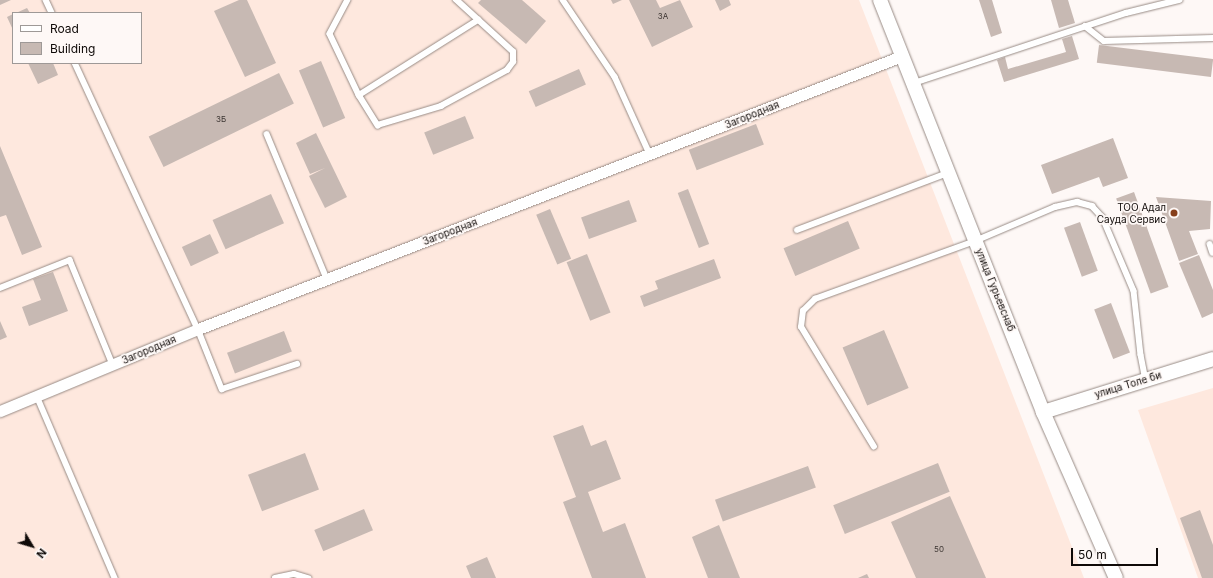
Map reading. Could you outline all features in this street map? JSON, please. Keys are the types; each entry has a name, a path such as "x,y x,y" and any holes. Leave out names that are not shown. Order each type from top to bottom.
{"street":[{"name":"улица Гурьевснаб","path":"880,0 1043,412 1116,578"},
{"name":"Загородная","path":"0,411 198,329 902,56"},
{"name":"улица Толе би","path":"1043,412 1213,359"}],"lane":[{"path":"46,0 52,12"},
{"path":"346,1 330,34 359,95 378,125 441,106 507,70 513,62 513,52 456,0"},
{"path":"564,0 615,77 650,155"},
{"path":"914,83 1085,26 1179,0"},
{"path":"359,95 478,20"},
{"path":"1085,26 1104,41 1213,38"},
{"path":"75,64 198,329 222,389 296,364"},
{"path":"267,134 327,279"},
{"path":"797,230 948,172"},
{"path":"874,447 801,327 803,311 816,299 975,241 1055,207 1077,202 1092,206 1103,218 1134,291 1141,354 1146,380"},
{"path":"1210,244 1213,253"},
{"path":"0,288 70,260 113,365"},
{"path":"37,396 115,578"},
{"path":"275,578 294,574 308,578"}],"shaded area":[{"path":"0,0 859,0 1084,578 0,578"},
{"path":"1213,388 1213,578 1198,578 1138,410"}],"building":[{"path":"0,0 11,0 0,5"},
{"path":"239,0 247,0 276,63 245,77 214,11"},
{"path":"481,0 522,0 546,21 526,44 478,3"},
{"path":"611,0 622,0 613,4"},
{"path":"629,0 656,0 660,8 680,0 693,27 652,47"},
{"path":"715,0 729,0 731,5 720,11"},
{"path":"979,0 992,0 1002,33 991,37"},
{"path":"1051,0 1068,0 1075,23 1059,28"},
{"path":"27,8 29,12 18,12"},
{"path":"12,14 12,28 7,17"},
{"path":"1072,36 1079,59 1004,82 997,60 1005,57 1008,69 1066,52 1062,39"},
{"path":"1099,45 1213,59 1211,77 1097,63"},
{"path":"321,61 345,118 323,127 299,70"},
{"path":"28,64 53,64 58,75 38,84"},
{"path":"579,69 586,85 536,107 529,91"},
{"path":"279,73 294,104 164,167 149,137"},
{"path":"465,116 474,138 433,155 424,132"},
{"path":"756,124 764,145 697,170 689,150"},
{"path":"316,133 347,197 325,208 309,176 325,168 310,174 296,143"},
{"path":"1113,138 1128,178 1103,187 1099,177 1052,194 1041,165"},
{"path":"0,146 42,247 22,255 6,215 0,217"},
{"path":"688,189 709,244 699,248 678,193"},
{"path":"1134,192 1169,287 1151,293 1116,198"},
{"path":"271,194 284,223 226,249 213,220"},
{"path":"1156,197 1211,201 1210,229 1189,231 1198,254 1179,261"},
{"path":"629,200 637,222 589,239 581,217"},
{"path":"550,209 571,259 557,265 536,215"},
{"path":"848,221 860,249 795,276 784,248"},
{"path":"1080,222 1098,271 1082,277 1064,228"},
{"path":"210,234 219,253 191,266 182,247"},
{"path":"587,254 611,312 590,321 567,262"},
{"path":"1199,255 1213,290 1213,313 1202,318 1179,263"},
{"path":"714,259 721,278 644,307 640,296 658,289 655,281"},
{"path":"53,272 68,311 29,326 22,307 41,300 33,279"},
{"path":"1111,303 1130,352 1113,359 1094,309"},
{"path":"0,321 7,337 0,340"},
{"path":"884,330 909,388 867,406 843,348"},
{"path":"284,331 292,352 235,373 227,353"},
{"path":"583,425 591,446 606,440 621,479 588,492 603,532 625,523 646,578 592,578 563,502 576,497 553,436"},
{"path":"305,453 319,489 262,511 248,475"},
{"path":"938,463 950,492 845,534 833,505"},
{"path":"808,466 816,488 723,521 715,500"},
{"path":"950,496 986,578 916,578 891,522"},
{"path":"364,509 373,530 323,551 314,530"},
{"path":"1200,510 1213,545 1213,578 1202,578 1180,518"},
{"path":"719,525 740,578 708,578 692,537"},
{"path":"487,557 496,578 471,578 466,566"},
{"path":"867,574 869,578 858,578"}],"place":[{"name":"ТОО Адал Сауда Сервис","path":"1174,213"}]}
